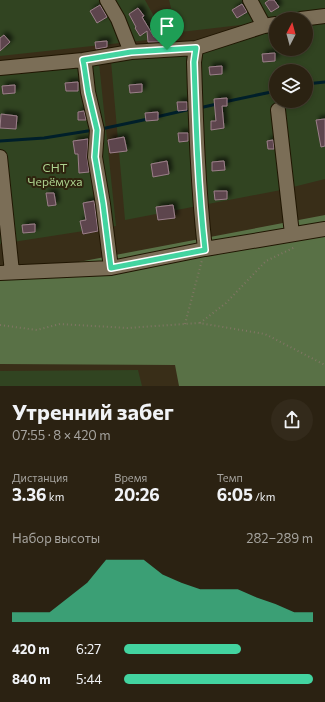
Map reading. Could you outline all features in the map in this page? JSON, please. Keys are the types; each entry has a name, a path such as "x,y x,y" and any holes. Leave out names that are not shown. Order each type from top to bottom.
{"street":[{"path":"107,0 118,19 131,52"},
{"path":"250,0 269,24"},
{"path":"313,18 325,16"},
{"path":"0,68 83,60 131,52 196,48 269,25"},
{"path":"196,48 194,62 197,155 205,250"},
{"path":"83,60 88,92 97,130 95,157 103,204 111,268"},
{"path":"278,110 295,239"},
{"path":"0,157 6,273 111,268 205,250 295,239 325,229"}],"path":[{"path":"199,324 226,303 266,261 295,239"},
{"path":"185,324 205,250"},
{"path":"0,325 37,330 60,324 127,328 199,324 264,334 325,365"}],"green space":[{"path":"0,0 145,0 166,38 0,56"},
{"path":"169,0 325,0 325,15 313,16 313,12 269,12 269,22 172,33 175,24"},
{"path":"325,19 325,179 281,190 125,220 111,61 269,30 269,56 313,56 313,21"},
{"name":"СНТ Черёмуха","path":"99,63 116,226 0,244 0,73"},
{"path":"325,215 325,386 179,386 175,365 0,364 0,277"},
{"path":"138,370 142,386 0,386 0,371"}],"building":[{"path":"269,0 274,0 279,7 271,12 265,3"},
{"path":"242,4 247,12 237,18 232,10"},
{"path":"100,5 107,17 97,23 90,11"},
{"path":"138,8 144,16 142,17 154,37 159,36 159,42 148,42 147,31 140,36 135,28 136,27 129,14"},
{"path":"4,35 10,42 0,51 0,38"},
{"path":"107,41 107,47 96,49 95,42"},
{"path":"269,53 269,56 275,56 275,61 263,62 262,54"},
{"path":"222,66 222,74 210,75 209,67"},
{"path":"78,82 78,91 66,91 65,83"},
{"path":"142,84 142,92 130,93 129,85"},
{"path":"15,85 15,93 3,94 2,86"},
{"path":"227,98 227,106 222,106 224,128 211,130 211,121 216,121 214,99"},
{"path":"177,102 187,102 187,110 178,111"},
{"path":"84,111 86,120 78,120 78,112"},
{"path":"158,112 158,120 146,121 145,113"},
{"path":"1,114 17,116 16,129 0,128"},
{"path":"325,119 325,146 321,147 316,120"},
{"path":"178,133 188,133 188,141 179,142"},
{"path":"124,137 127,151 110,153 108,140"},
{"path":"88,139 87,157 89,172 79,173 78,154 75,154 73,141"},
{"path":"273,140 274,149 268,149 267,141"},
{"path":"167,161 169,174 153,177 151,164"},
{"path":"224,161 225,170 212,171 212,162"},
{"path":"214,191 227,191 227,199 215,200"},
{"path":"46,193 54,193 56,205 48,206"},
{"path":"94,201 98,231 83,234 80,221 86,220 83,203"},
{"path":"173,205 175,218 158,220 156,207"},
{"path":"35,224 35,232 23,233 22,225"}],"waterway":[{"path":"313,83 325,82"},
{"path":"224,102 269,92"},
{"path":"199,108 217,104"},
{"path":"156,117 191,109"},
{"path":"101,129 148,119"},
{"path":"0,141 44,138 94,130"}],"route":[{"path":"196,48 194,62 197,155 205,250 111,268 103,204 95,157 97,130 88,92 83,60 131,52 167,50 196,48"}]}
